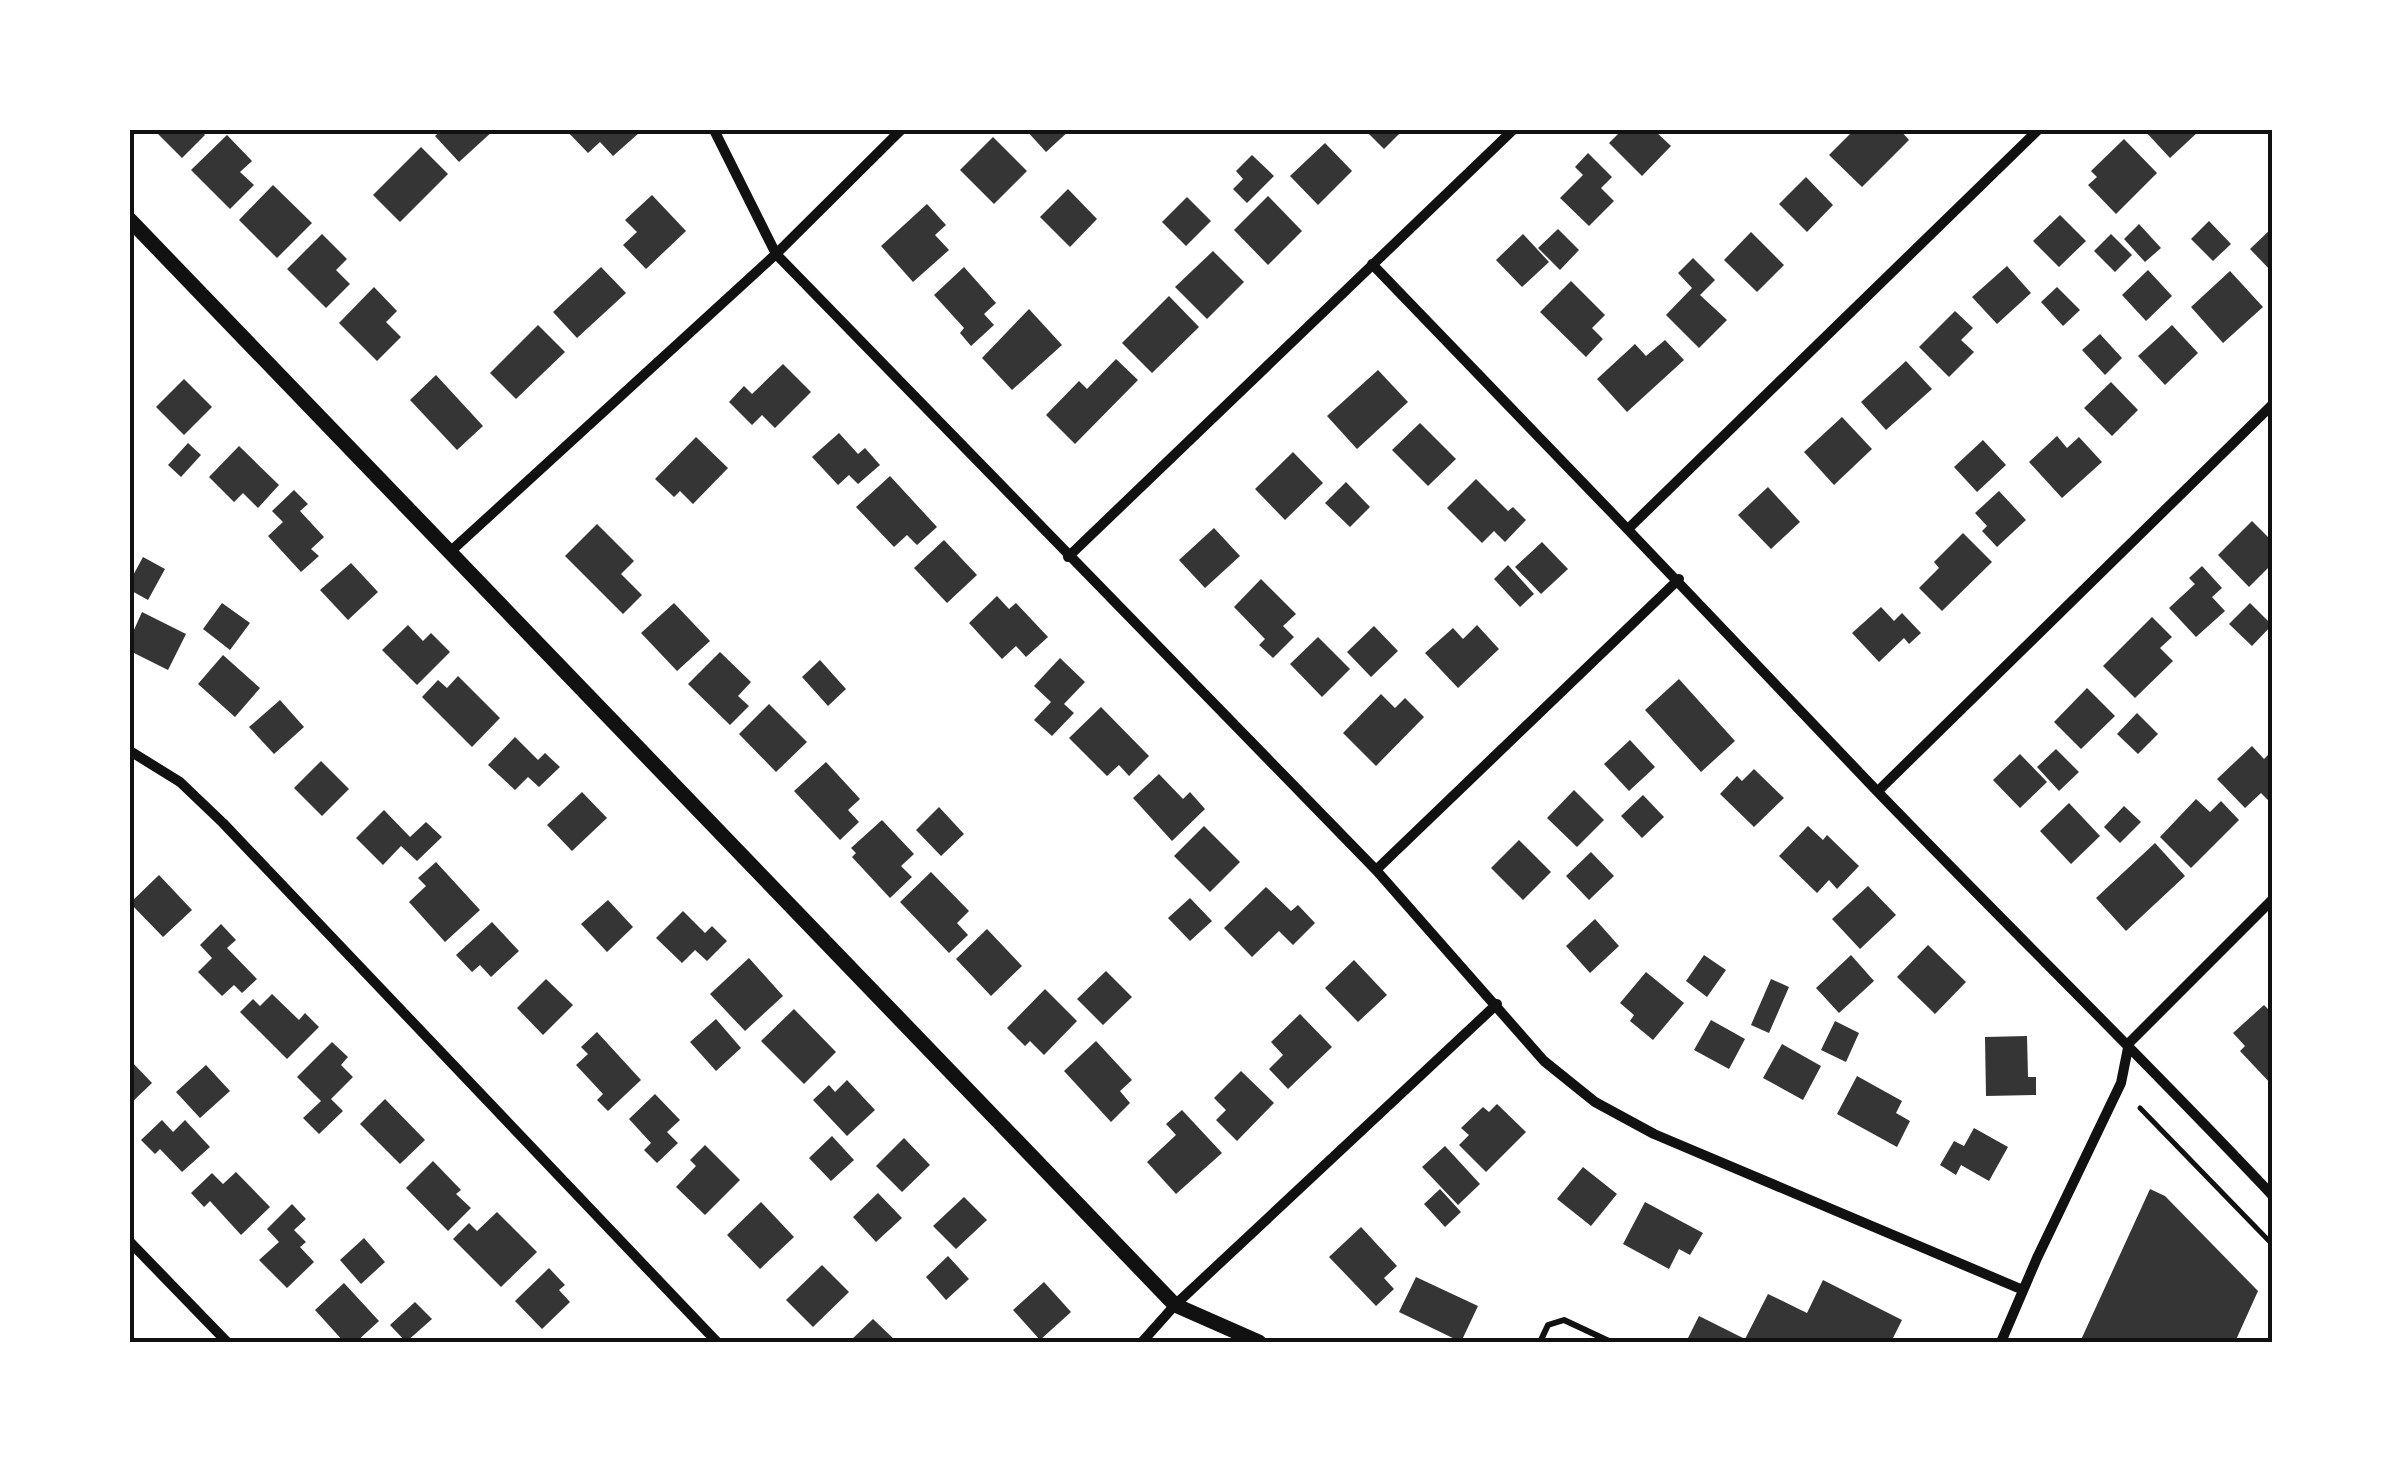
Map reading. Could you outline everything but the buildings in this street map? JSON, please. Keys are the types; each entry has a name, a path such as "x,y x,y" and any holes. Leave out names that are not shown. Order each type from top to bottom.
{"street":[{"path":"714,130 776,254 1376,870 1544,1061 1596,1102 1639,1126 2023,1290"},
{"path":"451,551 776,254 902,130"},
{"path":"1068,556 1513,130"},
{"path":"1629,528 2038,130"},
{"path":"130,220 1175,1304 1259,1342"},
{"path":"1372,264 2272,1195"},
{"path":"1878,791 2272,405"},
{"path":"1376,870 1678,579"},
{"path":"130,751 180,782 223,823 717,1342"},
{"path":"2001,1342 2121,1083 2129,1044 2272,900"},
{"path":"1142,1342 1175,1304 1497,1004"},
{"path":"130,1242 227,1342"}],"lane":[{"path":"1540,1342 1548,1325 1564,1320 1612,1342"}],"path":[{"path":"2140,1108 2272,1244"}]}
